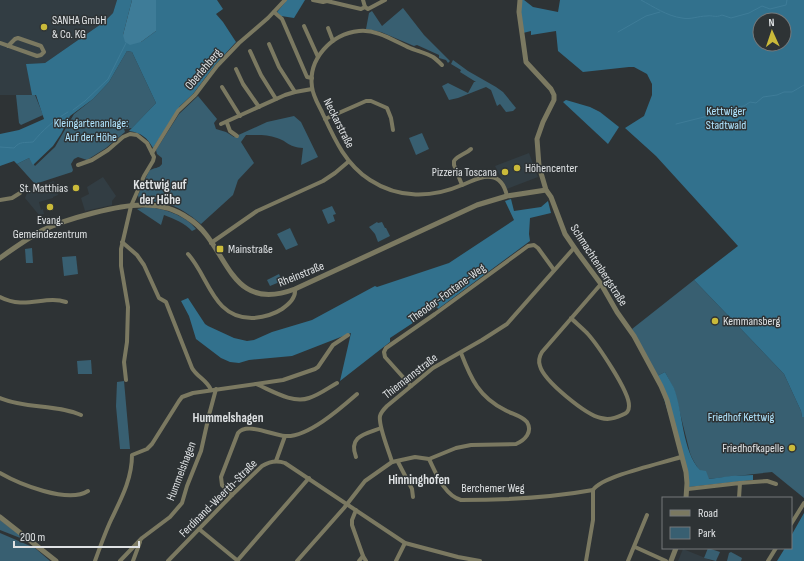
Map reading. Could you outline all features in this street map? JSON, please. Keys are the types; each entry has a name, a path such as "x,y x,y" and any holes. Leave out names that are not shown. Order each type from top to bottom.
{"street":[{"name":"Oberlehberg","path":"152,153 178,111 198,92 217,66 239,43 274,12 284,0"},
{"path":"313,0 323,2 328,1 356,9 364,7 368,9 385,0"},
{"path":"363,0 364,7"},
{"name":"Schmachtenbergstraße","path":"520,0 519,12 526,62 552,89 554,95 554,100 542,122 537,139 539,166 546,190 551,197 563,229 574,248 601,284 617,312 634,336 661,386 667,400 686,472 688,489 686,497"},
{"path":"274,12 282,20 307,77 312,78"},
{"path":"304,26 318,57"},
{"path":"328,28 333,41"},
{"name":"Neckarstraße","path":"442,65 432,57 386,36 371,31 355,32 333,41 318,57 312,78 312,89 335,140 348,162 370,181 384,188 402,194 413,195 437,194 483,177 491,176 496,178 502,184 507,196"},
{"path":"0,43 8,46 36,56 41,55 44,52 41,46 18,38 8,46"},
{"path":"269,44 279,67 295,92"},
{"path":"250,51 261,75 276,99"},
{"path":"236,69 243,84 259,107"},
{"path":"222,87 240,116"},
{"path":"221,124 227,123 276,99 295,92 312,89"},
{"path":"325,119 366,101 371,101 387,108 391,118 393,130"},
{"path":"227,123 230,131 237,136"},
{"path":"78,165 92,160 108,150 123,137 130,134 138,135 142,138 147,143 154,157 155,162 144,176 132,206 121,249 121,266 128,307 127,342 124,362 126,380"},
{"path":"462,185 454,166 454,161 471,149"},
{"path":"212,243 249,216 268,205 323,180 348,162"},
{"name":"Rheinstraße","path":"0,258 14,247 45,230 80,217 132,206 153,205 171,209 190,218 212,243 236,280 256,292 280,294 295,289 477,205 507,196 546,190"},
{"path":"0,200 12,198 20,193"},
{"path":"122,242 137,255 144,265 160,298 166,302 168,306 194,372 206,382 211,390"},
{"name":"Theodor-Fontane-Weg","path":"411,386 385,357 384,352 386,348 528,246 534,245 538,248 554,270"},
{"name":"Thiemannstraße","path":"392,462 381,428 380,416 382,411 443,361 461,353 507,324 574,248"},
{"path":"188,254 195,261 217,301 224,307 240,316 248,318 276,313 284,308 294,298 295,289"},
{"path":"571,318 587,333 619,380 628,400 629,406 628,411 618,418 602,418 581,408 565,396 542,372 539,362 539,357 542,352 571,318 601,284"},
{"path":"0,297 19,303 55,300 66,302"},
{"path":"96,561 111,521 127,485 131,471 132,455 147,449 152,444 182,397 193,393 216,389 283,380 315,369 333,345 348,335"},
{"path":"297,561 365,481 392,462 398,462 407,458 415,457 429,459 456,448 471,445 516,444 522,442 528,435 529,427 523,418 493,403 475,385 461,353"},
{"path":"255,384 289,398 302,399 310,398 337,383"},
{"name":"Hummelshagen","path":"120,561 142,538 164,523 182,503 201,451 216,389"},
{"path":"232,495 222,485 221,477 238,433 241,430 248,428 285,436 303,433 314,428 357,394"},
{"path":"0,398 24,405 72,411 81,415"},
{"path":"356,457 353,449 356,440 381,428"},
{"path":"276,461 285,436"},
{"path":"586,561 593,520 592,490 603,482 681,457"},
{"name":"Berchemer Weg","path":"429,459 448,492 455,498 461,500 517,500 549,497 592,490"},
{"name":"Ferdinand-Weerth-Straße","path":"168,561 262,466 276,461 285,463 309,478 406,543 458,557 480,561"},
{"path":"398,462 412,489 413,497"},
{"path":"0,473 26,485 49,492 77,495 88,491"},
{"path":"199,529 237,561 309,478"},
{"path":"688,489 766,481 776,484"},
{"path":"739,497 740,483"},
{"path":"792,522 804,503"},
{"path":"356,510 352,520 352,525 366,561"},
{"path":"628,561 647,515"},
{"path":"0,517 56,561"},
{"path":"133,561 142,538"},
{"path":"396,561 406,543"},
{"path":"634,547 666,561"},
{"path":"671,561 676,549"},
{"path":"768,561 775,549"},
{"path":"359,561 363,556"}],"shaded area":[{"path":"0,0 117,0 113,13 104,22 45,63 27,64 32,95 0,95"},
{"path":"132,0 156,0 156,31 141,42 130,45 125,42 123,35"},
{"name":"Höhencenter","path":"529,153 538,177 507,189 495,166"},
{"path":"103,177 116,196 112,201 112,205 85,211 81,198 89,194 87,187"},
{"path":"54,181 58,195 39,202 41,210 43,209 44,214 39,215 25,198 27,193 32,188"},
{"path":"683,549 703,557 712,561 678,561"}],"green space":[{"path":"117,0 132,0 123,35 141,42 156,31 156,0 217,0 223,9 216,14 236,42 215,65 193,94 180,106 153,148 143,136 129,131 156,103 132,52 127,51 109,82 93,99 70,116 53,146 33,165 29,158 17,164 14,161 0,166 0,134 19,130 44,119 36,95 32,95 26,64 45,63 104,22 113,13"},
{"path":"287,0 305,0 294,18 281,16 277,12"},
{"name":"Kettwiger Stadtwald","path":"521,0 524,0 533,7 558,12 560,0 804,0 804,417 802,417 801,411 784,374 694,280 738,246 656,156 625,128 644,116 652,95 652,84 647,74 634,67 583,72 558,51 556,31 531,35 531,31 523,33 520,7"},
{"path":"403,8 424,35 450,61 448,63 446,60 439,58 439,55 417,45 414,46 381,32 366,29 369,13 372,11 382,26"},
{"name":"Kleingartenanlage: Auf der Höhe","path":"127,51 132,52 156,103 132,128 124,129 125,132 106,148 87,160 78,157 74,159 71,164 73,170 72,172 35,184 17,164 29,158 35,166 55,147 74,114 93,99 109,82"},
{"path":"453,60 503,92 516,108 513,111 506,112 500,104 497,106 491,90 486,87 449,100 442,86 448,83 468,93 474,82 476,82 460,72 461,70 451,64"},
{"path":"16,95 35,95 43,115 21,125 19,123"},
{"path":"198,96 217,119 214,123 216,129 226,132 234,137 267,122 294,116 301,122 318,157 301,165 303,148 294,147 269,136 246,135 241,142 254,163 238,180 233,195 201,224 188,214 169,204 141,201 138,195 149,171 159,167 162,164 162,158 157,154 156,150 179,114"},
{"path":"566,100 590,107 600,112 619,127 608,144 563,102"},
{"path":"422,133 429,149 416,155 409,138"},
{"path":"511,199 514,211 541,207 548,201 551,213 530,218 530,241 438,309 437,307 390,338 390,342 340,381 351,333 292,356 249,360 239,363 230,362 221,358 196,339 189,316 181,301 188,298 205,324 208,326 234,338 247,341 254,340 272,332 312,320 375,286 377,287 449,263 514,220 505,201"},
{"path":"332,206 336,214 333,215 335,221 328,224 322,210"},
{"path":"146,207 159,209 180,216 196,229 192,231 183,223 164,215 161,225 137,209"},
{"path":"377,222 382,222 390,236 378,242 375,234 369,227"},
{"path":"290,228 298,245 286,250 277,234"},
{"path":"32,248 33,263 26,263 25,249"},
{"path":"76,256 78,274 64,276 62,257"},
{"path":"279,274 282,281 270,286 267,280"},
{"name":"Friedhof Kettwig","path":"694,280 784,374 801,411 802,417 804,417 804,498 772,472 708,479 693,461 674,389 665,372 657,376 632,329"},
{"path":"91,360 92,374 78,374 77,361"},
{"path":"665,372 674,388 677,398 686,442 694,462 700,470 706,471 709,479 753,475 753,480 689,487 686,471 657,376"},
{"path":"124,381 130,449 120,449 116,406 117,382"},
{"path":"804,513 804,561 777,561 784,549 792,549 792,534"},
{"path":"0,520 28,541 0,530"},
{"path":"0,533 35,548 50,561 0,561"},
{"path":"708,549 720,552 716,561 704,558"},
{"path":"731,552 742,558 741,561 727,561 729,553"}],"waterway":[{"path":"641,0 666,13 676,17 688,19 722,15 731,18 749,13 762,6 770,9 786,5 787,0"},
{"path":"618,32 646,16 660,12"},
{"path":"73,110 85,101 108,79 126,43"},
{"path":"676,124 708,116 718,109 744,106 750,102 756,103 763,97 777,95 784,92 792,92 804,85"},
{"path":"0,147 14,148 20,143 33,142 58,118 68,112"}],"place":[{"name":"SANHA GmbH & Co. KG","path":"44,27"},
{"name":"Höhencenter","path":"517,168"},
{"name":"Pizzeria Toscana","path":"505,172"},
{"name":"St. Matthias","path":"76,188"},
{"name":"Evang. Gemeindezentrum","path":"50,207"},
{"name":"Mainstraße","path":"220,249"},
{"name":"Kemmansberg","path":"715,321"},
{"name":"Friedhofkapelle","path":"792,448"}],"district":[{"name":"Kettwig auf der Höhe","path":"160,192"},
{"name":"Hummelshagen","path":"228,417"},
{"name":"Hinninghofen","path":"419,479"}]}
